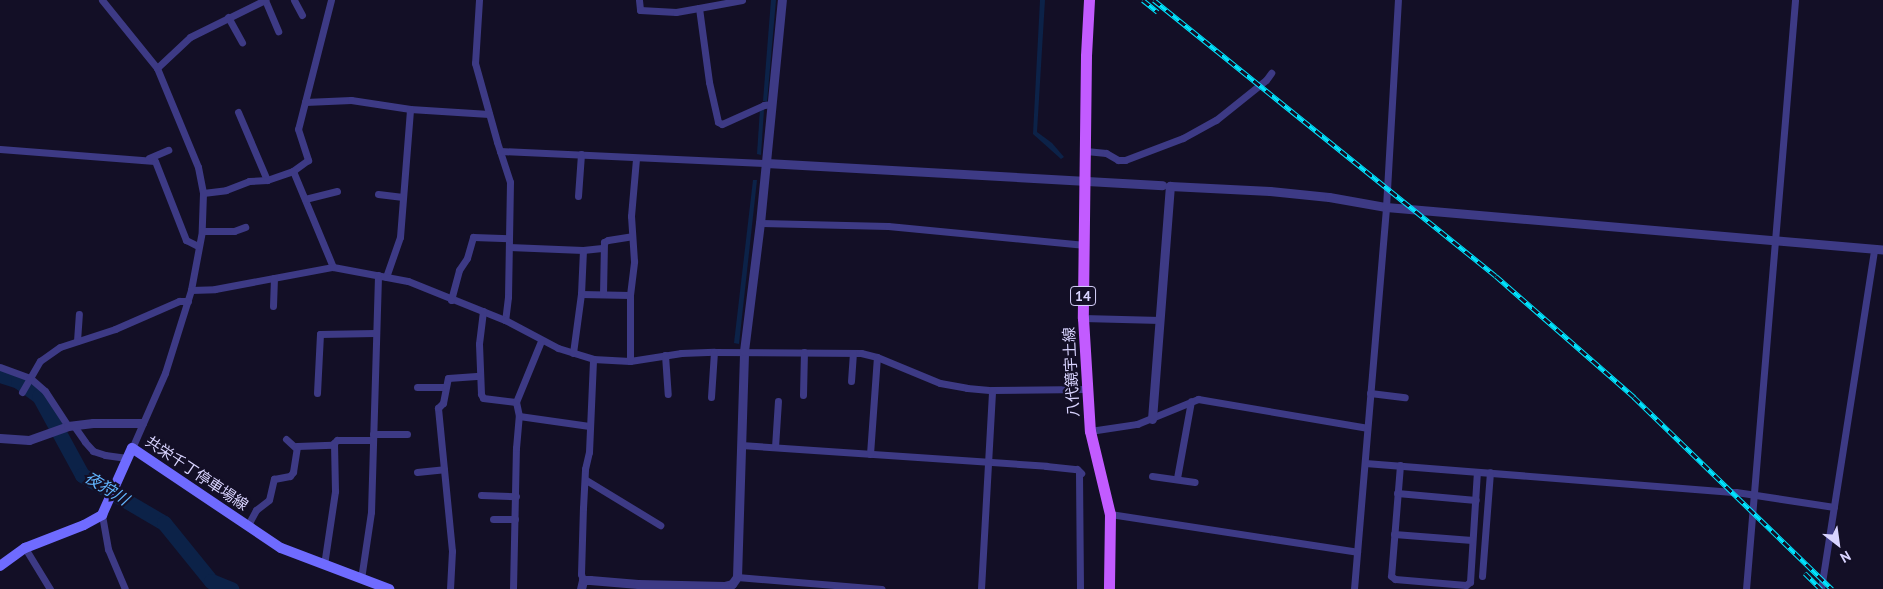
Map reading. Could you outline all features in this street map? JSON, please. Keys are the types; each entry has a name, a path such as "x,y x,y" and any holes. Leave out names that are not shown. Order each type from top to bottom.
{"main road":[{"name":"八代鏡宇土線","path":"1089,0 1083,318 1090,430 1110,514 1108,589"},
{"name":"共栄千丁停車場線","path":"102,515 132,448 281,548 389,589"},
{"path":"0,566 25,548 84,525 102,515"}],"street":[{"path":"102,0 157,68 198,167 203,193 202,231 188,301 165,373 132,448"},
{"path":"157,68 190,37 265,0 278,31"},
{"path":"294,0 302,15"},
{"path":"203,193 226,190 249,181 267,180 293,171 308,160 298,129 331,0"},
{"path":"479,0 476,64 510,182 505,320"},
{"path":"639,0 640,10 676,12 742,0"},
{"path":"592,359 582,585 708,587 732,584 737,577 744,352 760,223 782,0"},
{"path":"1354,589 1386,207 1398,0"},
{"path":"1746,589 1794,0"},
{"path":"699,8 708,82 718,122 722,124 764,105 772,104"},
{"path":"228,17 242,42"},
{"path":"1086,152 1106,154 1118,160 1125,160 1183,138 1216,120 1271,74"},
{"path":"305,102 351,100 410,109 489,114"},
{"path":"386,277 400,236 410,109"},
{"path":"238,112 267,180"},
{"path":"0,149 150,158 156,160 186,240 198,246"},
{"path":"150,158 168,150"},
{"path":"500,152 766,163 1162,185"},
{"path":"578,196 581,154"},
{"path":"630,361 630,295 634,262 632,236 636,159"},
{"path":"293,171 333,267"},
{"path":"1152,419 1170,186 1270,191 1329,197 1386,207 1878,250 1820,589"},
{"path":"305,199 337,191"},
{"path":"378,194 402,197"},
{"path":"760,223 888,226 1085,245"},
{"path":"202,231 234,231 245,226"},
{"path":"603,294 602,248 604,242 632,236"},
{"path":"451,300 459,270 467,258 473,237 509,238"},
{"path":"509,247 583,250 602,248"},
{"path":"573,353 583,250"},
{"path":"191,290 215,289 333,267 408,281 451,300 505,320 541,341 592,359 630,361 665,355 714,352 853,353 877,357 940,383 992,390 1086,389"},
{"path":"361,579 371,512 378,275"},
{"path":"274,278 274,306"},
{"path":"580,294 630,295"},
{"path":"23,391 40,360 49,354 77,341 115,329 179,301 188,301"},
{"path":"483,311 479,344 483,398 516,402"},
{"path":"77,341 79,314"},
{"path":"1083,318 1160,320"},
{"path":"317,393 320,334 375,333"},
{"path":"513,589 516,448 519,416 516,402 541,341"},
{"path":"712,398 714,352"},
{"path":"803,395 804,352"},
{"path":"851,381 853,353"},
{"path":"665,355 668,394"},
{"path":"870,454 877,357"},
{"path":"0,367 30,379 45,391 69,426 93,451 127,458"},
{"path":"450,589 453,558 438,408 443,402 444,387 448,378 480,376"},
{"path":"417,387 444,387"},
{"path":"981,589 992,390"},
{"path":"1370,393 1405,397"},
{"path":"1090,430 1137,424 1198,399 1367,428"},
{"path":"775,447 778,401"},
{"path":"1176,478 1191,401"},
{"path":"519,416 589,426"},
{"path":"0,438 28,440 69,426 127,422 142,423"},
{"path":"286,439 295,447 337,440 407,434"},
{"path":"324,565 335,491 334,442"},
{"path":"741,445 1077,469 1080,473 1080,589"},
{"path":"248,525 256,510 269,500 274,479 290,476 293,472 295,447"},
{"path":"1365,463 1753,494 1834,507"},
{"path":"1400,465 1391,576 1395,579 1404,580 1466,585 1470,582 1477,472"},
{"path":"417,472 444,469"},
{"path":"1482,576 1490,472"},
{"path":"1152,476 1195,482"},
{"path":"586,480 660,525"},
{"path":"1397,493 1476,500"},
{"path":"481,495 516,496"},
{"path":"1110,514 1357,552"},
{"path":"102,515 108,549 125,589"},
{"path":"493,519 515,520"},
{"path":"1394,534 1472,540"},
{"path":"25,548 50,589"},
{"path":"737,577 846,588 882,589"}],"water":[{"path":"771,0 776,0 767,102 763,101"},
{"path":"1040,0 1045,0 1037,132 1052,143 1064,157 1061,159 1033,134"},
{"path":"760,109 764,109 761,155 757,154"},
{"path":"753,180 757,180 739,344 734,343"}],"waterway":[{"name":"夜狩川","path":"0,375 18,381 39,396 82,475 164,523 211,581 231,589"}],"railway":[{"path":"1143,0 1158,12"},
{"path":"1154,0 1496,276 1634,397 1832,589"},
{"path":"1805,573 1821,589"}]}
